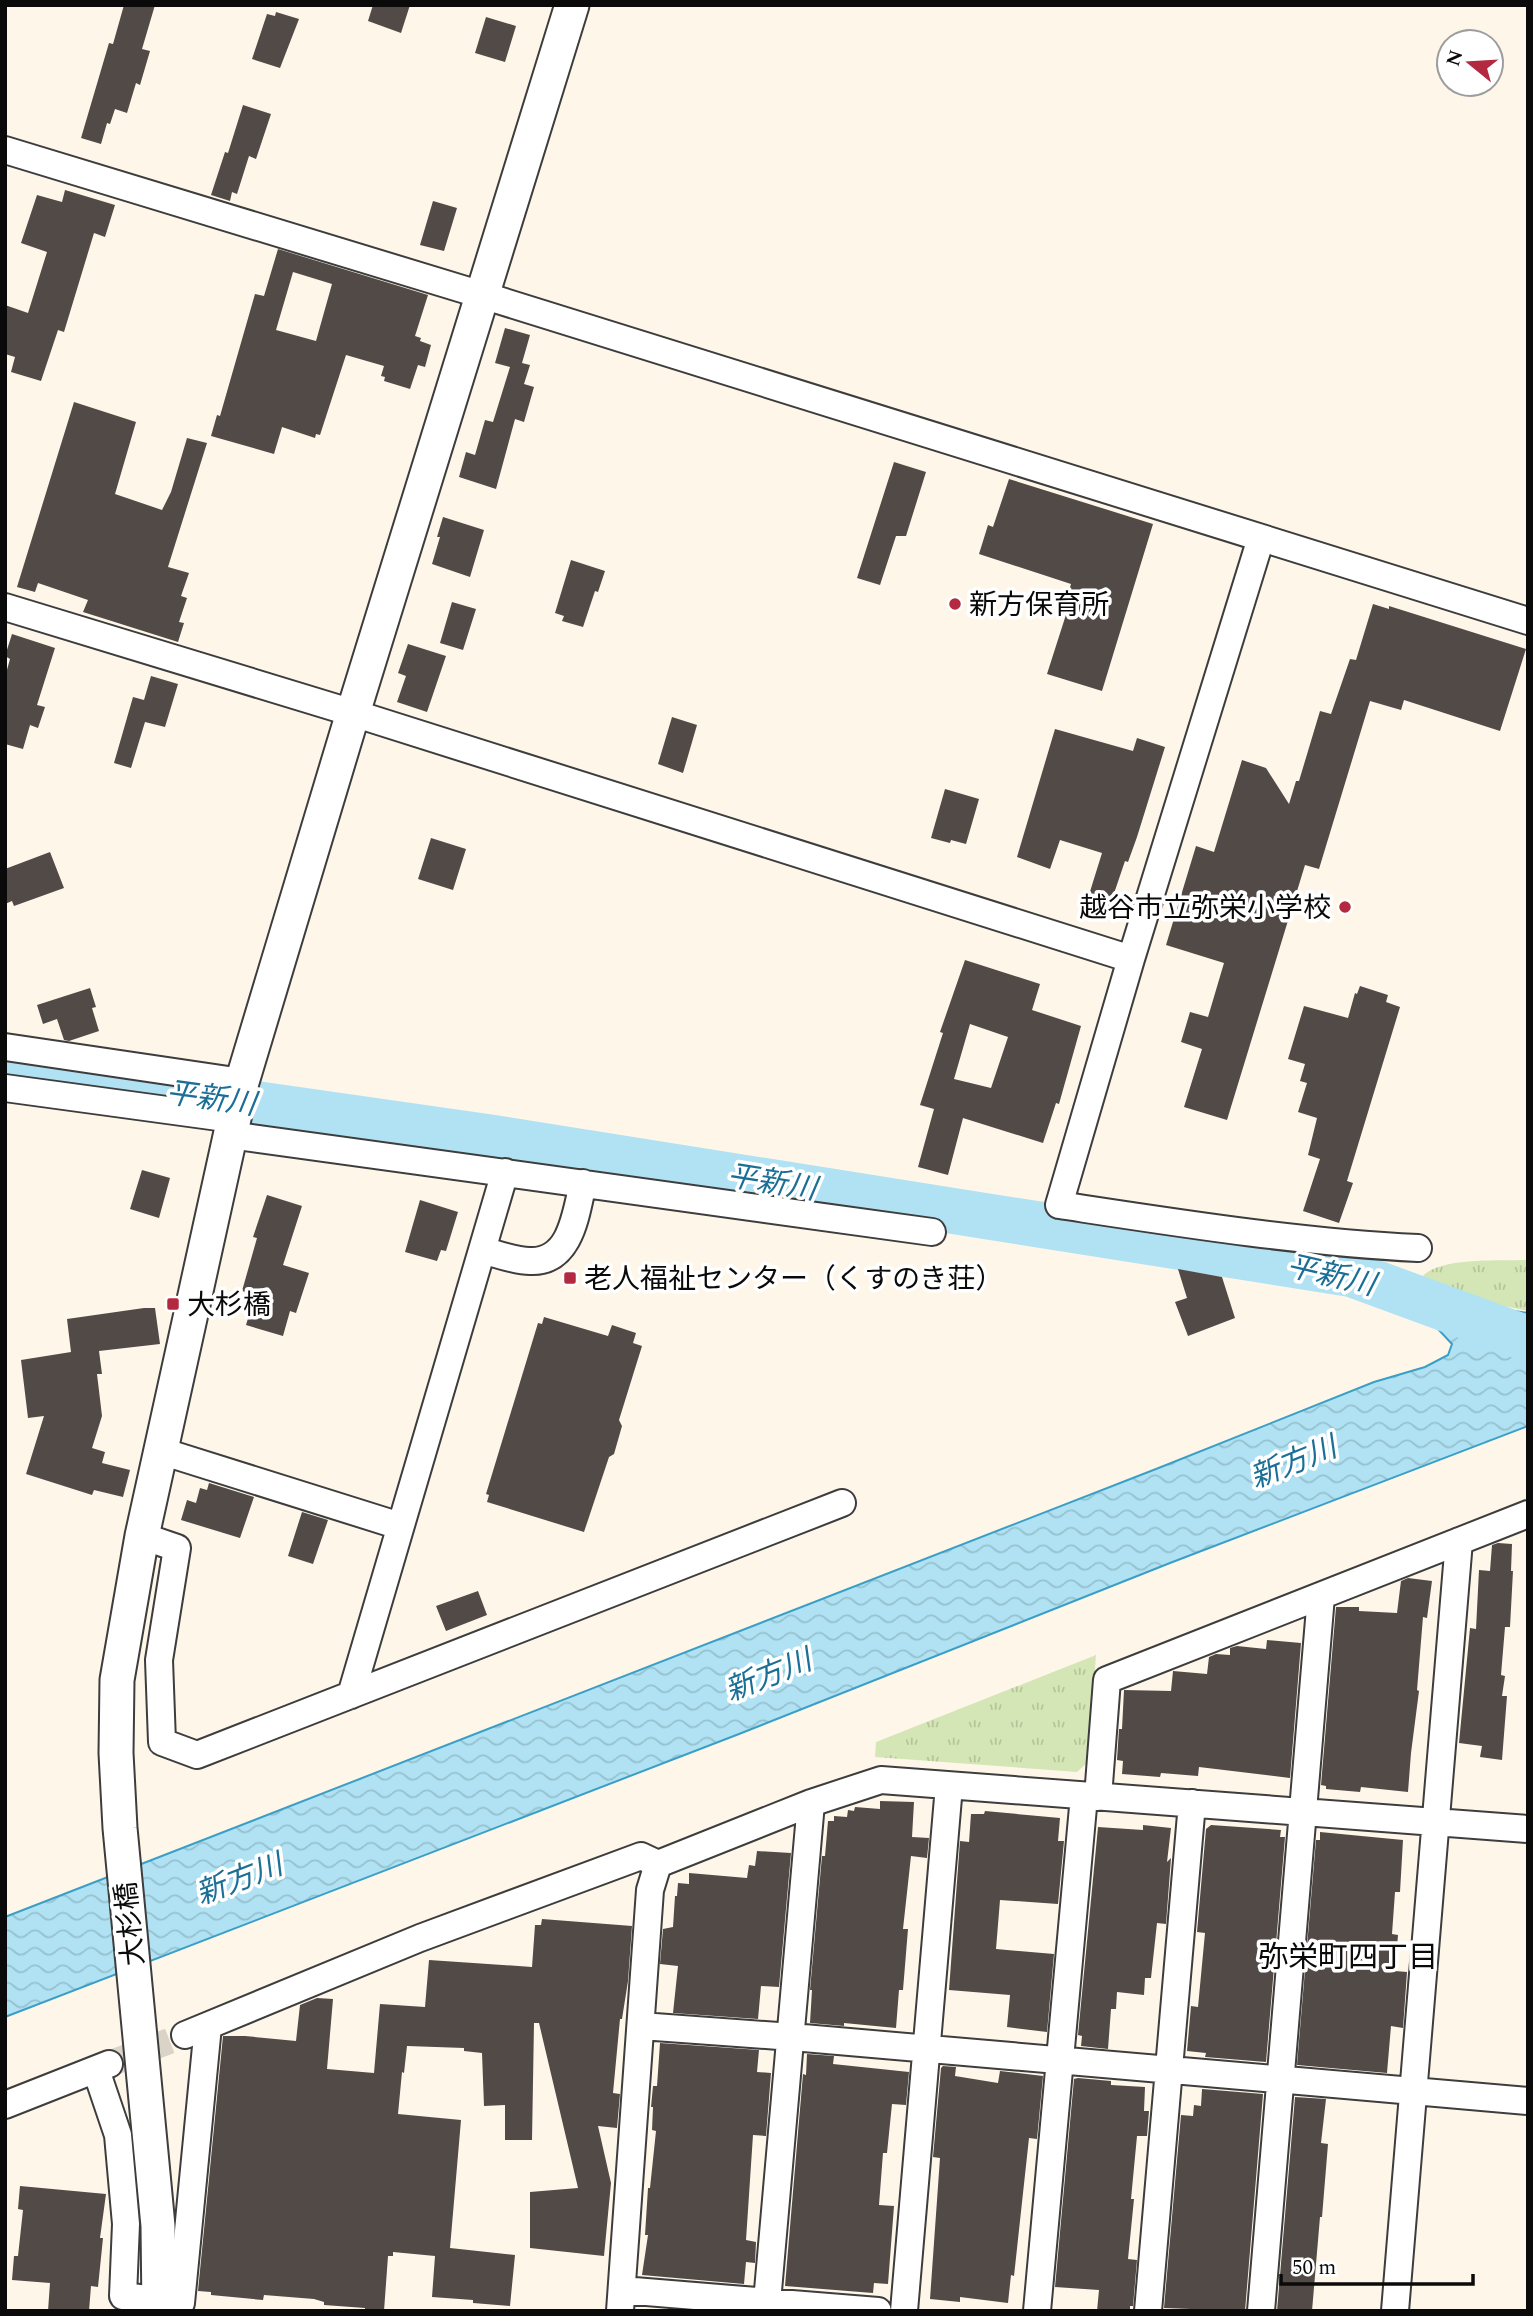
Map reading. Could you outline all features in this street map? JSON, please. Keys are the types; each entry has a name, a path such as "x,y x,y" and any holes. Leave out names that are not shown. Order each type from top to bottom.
{"street":[{"name":"大杉橋","path":"159,2306 158,2226 120,1828 116,1753 117,1680 142,1536 242,1082 572,5"},
{"path":"5,150 482,295 1528,621"},
{"path":"1261,538 1131,959 1059,1205 1258,1236 1418,1248"},
{"path":"5,607 353,713 1131,959"},
{"path":"5,1047 242,1082"},
{"path":"5,1088 505,1172 932,1232"},
{"path":"351,1695 505,1172"},
{"path":"482,1250 529,1261 554,1255 567,1241 583,1183"},
{"path":"161,1451 400,1526"},
{"path":"142,1536 177,1548 159,1660 162,1742 197,1755 842,1503"},
{"path":"1037,2311 1061,2061 1107,1679 1528,1514"},
{"path":"1395,2311 1459,1541"},
{"path":"1261,2311 1321,1597"},
{"path":"5,2105 102,2067 118,2135 126,2224 123,2295 159,2306 181,2303 196,2030 420,1938 641,1856 658,1864 811,1803 881,1780 1528,1829"},
{"path":"904,2311 949,1786"},
{"path":"767,2302 811,1803"},
{"path":"1148,2311 1192,1803"},
{"path":"658,1864 650,1890 621,2301 767,2302 799,2308 878,2311"},
{"path":"641,2026 1528,2101"}],"green space":[{"path":"1528,1260 1528,1311 1427,1291 1417,1286 1423,1276 1443,1266 1472,1261"},
{"path":"1096,1655 1088,1762 1077,1772 875,1757 876,1742"}],"water":[{"name":"新方川","path":"1437,1299 1528,1313 1528,1426 5,2017 5,1917 1374,1382 1425,1367 1448,1355 1452,1344 1438,1329 1426,1322"}],"building":[{"path":"124,5 155,5 142,49 150,51 140,85 136,83 127,113 115,109 110,124 107,123 101,144 81,138 109,43 113,44"},
{"path":"373,5 410,5 401,33 368,21"},
{"path":"276,12 299,19 280,68 252,59 267,14 275,16"},
{"path":"486,17 516,26 505,62 475,53"},
{"path":"243,105 271,114 256,159 249,156 237,194 232,192 230,201 211,195"},
{"path":"65,190 115,205 105,237 94,233 64,332 58,330 41,381 11,372 15,357 5,354 5,305 28,313 47,252 21,243 37,195 62,202"},
{"path":"433,201 457,208 444,251 420,245"},
{"path":"278,249 428,295 415,336 431,345 425,367 418,365 410,389 384,381 385,377 381,376 384,366 346,355 320,435 316,434 315,438 282,427 274,454 211,436 217,415 220,416 255,294 264,296","holes":["293,272 332,284 316,341 276,330"]},
{"path":"505,328 530,335 522,363 530,365 524,384 534,387 524,422 515,419 496,489 459,477 466,452 475,455 485,420 493,422 510,367 495,363"},
{"path":"74,402 136,422 115,494 162,510 171,492 187,438 207,443 168,567 189,573 181,596 187,598 179,622 184,623 178,642 83,612 88,600 38,583 35,592 17,587"},
{"path":"894,462 926,472 906,536 896,536 880,585 857,578"},
{"path":"1009,479 1153,524 1102,691 1047,674 1071,599 1067,597 1071,584 979,554 988,525 993,527"},
{"path":"443,517 484,530 470,577 432,564"},
{"path":"571,560 605,571 583,627 562,621 564,616 555,613"},
{"path":"452,602 476,609 463,650 440,643"},
{"path":"1373,604 1389,609 1389,606 1526,649 1500,731 1404,700 1401,710 1370,701 1319,869 1305,865 1227,1120 1184,1107 1202,1049 1181,1042 1190,1012 1208,1017 1224,963 1166,945 1196,846 1214,852 1242,760 1266,768 1289,804 1296,781 1299,781 1320,711 1331,714 1350,659 1356,660"},
{"path":"12,634 55,648 37,705 45,707 38,728 30,725 23,749 5,744 5,677 10,659 5,656"},
{"path":"408,644 446,656 427,712 397,702 406,676 398,673"},
{"path":"151,676 178,684 165,727 145,722 131,768 114,763 133,697 144,700"},
{"path":"672,717 697,725 683,773 658,764"},
{"path":"1055,729 1133,751 1137,738 1165,747 1137,837 1128,862 1125,861 1105,920 1083,914 1102,853 1060,840 1050,869 1017,857"},
{"path":"945,789 979,799 966,844 931,838"},
{"path":"431,838 466,849 453,890 418,879"},
{"path":"50,852 64,888 14,906 12,901 5,904 5,869"},
{"path":"965,960 1040,984 1032,1010 1081,1026 1059,1104 1056,1103 1043,1143 963,1118 948,1175 918,1167 934,1109 920,1105 943,1033 940,1032","holes":["970,1024 1008,1037 991,1088 954,1079"]},
{"path":"1360,986 1388,995 1386,1002 1400,1007 1347,1181 1353,1183 1339,1223 1303,1211 1320,1159 1308,1155 1317,1118 1298,1112 1307,1083 1300,1081 1305,1064 1288,1059 1304,1006 1348,1018 1355,993 1357,994"},
{"path":"90,988 96,1007 92,1008 99,1031 69,1041 64,1040 57,1019 43,1024 37,1005"},
{"path":"142,1170 170,1178 159,1218 130,1209"},
{"path":"267,1195 302,1206 283,1265 309,1273 296,1313 290,1311 283,1336 246,1325 255,1295 242,1291 257,1238 253,1237"},
{"path":"420,1200 458,1212 446,1251 441,1250 437,1261 405,1252"},
{"path":"1178,1269 1222,1277 1235,1318 1188,1336 1175,1302 1187,1298"},
{"path":"155,1308 160,1344 99,1351 102,1374 97,1374 102,1416 92,1448 105,1452 102,1463 130,1470 123,1497 94,1490 92,1495 26,1474 44,1416 28,1418 21,1360 71,1352 67,1319"},
{"path":"544,1317 608,1336 612,1325 636,1333 633,1343 642,1346 619,1420 622,1426 614,1454 609,1457 584,1532 487,1502 489,1495 486,1494 538,1323 542,1324"},
{"path":"209,1483 254,1497 240,1538 181,1520 187,1500 196,1503 200,1488 207,1490"},
{"path":"302,1512 328,1520 313,1564 288,1556"},
{"path":"1512,1544 1513,1571 1510,1627 1505,1627 1501,1675 1505,1676 1502,1696 1507,1696 1502,1760 1480,1757 1482,1746 1459,1743 1470,1628 1476,1629 1479,1570 1490,1571 1492,1545"},
{"path":"1408,1578 1432,1581 1427,1618 1423,1617 1419,1691 1408,1792 1361,1787 1360,1792 1326,1789 1326,1786 1321,1785 1336,1607 1359,1607 1359,1611 1397,1613 1401,1581"},
{"path":"478,1591 487,1615 446,1631 436,1606"},
{"path":"1267,1640 1301,1643 1290,1778 1199,1767 1198,1776 1122,1774 1123,1761 1117,1760 1124,1690 1171,1691 1173,1671 1207,1674 1209,1657 1216,1654 1230,1655 1230,1648 1237,1646 1266,1649"},
{"path":"880,1801 914,1802 912,1837 929,1838 927,1858 911,1856 903,1929 908,1929 903,1990 899,1990 896,2028 810,2023 810,1990 822,1856 825,1856 828,1821 834,1821 834,1816 847,1817 848,1810 854,1811 855,1807 880,1809"},
{"path":"985,1811 1060,1818 1058,1841 1064,1841 1058,1904 1000,1900 996,1949 1054,1954 1047,2032 1007,2027 1010,1995 949,1990 960,1841 969,1842 971,1814 984,1814"},
{"path":"1143,1825 1171,1828 1167,1862 1171,1858 1166,1924 1157,1923 1151,1978 1145,1978 1144,1995 1117,1992 1116,2009 1111,2009 1108,2049 1081,2046 1082,2036 1078,2035 1098,1827 1143,1830"},
{"path":"1211,1825 1281,1830 1280,1837 1285,1837 1266,2062 1205,2057 1206,2053 1187,2051 1191,2006 1198,2007 1205,1933 1197,1932 1206,1829"},
{"path":"1320,1832 1403,1840 1400,1892 1395,1892 1392,1934 1398,1935 1395,1971 1407,1972 1403,2028 1391,2026 1387,2073 1297,2065 1316,1840 1320,1840"},
{"path":"757,1851 791,1853 779,1987 761,1986 758,2019 673,2013 678,1966 660,1964 663,1929 673,1927 678,1883 689,1884 689,1873 747,1878 749,1865 755,1866"},
{"path":"542,1919 632,1926 628,1981 620,2019 613,2093 620,2094 617,2128 598,2126 611,2183 604,2256 530,2248 530,2192 578,2188 539,2023 534,2023 532,2140 505,2140 505,2105 484,2106 482,2053 464,2051 464,2048 407,2046 398,2114 461,2120 450,2248 515,2255 510,2306 432,2297 435,2256 393,2252 393,2256 388,2256 384,2311 324,2305 324,2302 314,2299 264,2295 263,2300 211,2295 211,2292 198,2291 223,2036 296,2041 300,2005 317,1998 333,1999 327,2069 374,2073 380,2004 425,2007 429,1960 532,1967 535,1925 541,1925"},
{"path":"660,2043 759,2050 757,2072 771,2073 766,2136 753,2135 746,2240 756,2242 755,2263 746,2262 744,2284 642,2275 648,2235 645,2235 648,2188 656,2131 652,2130 651,2107 653,2086 657,2086"},
{"path":"807,2054 834,2056 833,2064 909,2072 906,2105 892,2104 887,2153 883,2153 879,2205 894,2206 888,2284 874,2283 873,2293 785,2286"},
{"path":"943,2066 956,2067 955,2076 998,2083 1000,2071 1043,2076 1037,2139 1029,2138 1014,2276 1011,2275 1008,2303 960,2297 960,2302 930,2299 940,2158 933,2157"},
{"path":"1074,2079 1111,2081 1111,2085 1145,2087 1144,2111 1149,2111 1147,2136 1137,2136 1131,2199 1134,2199 1128,2259 1137,2260 1133,2306 1130,2306 1130,2311 1097,2311 1099,2290 1055,2287"},
{"path":"1202,2089 1263,2094 1245,2311 1164,2308 1181,2115 1193,2116 1194,2105 1201,2106"},
{"path":"1295,2097 1326,2099 1321,2143 1328,2144 1322,2217 1312,2311 1277,2311"},
{"path":"20,2186 106,2194 100,2238 103,2238 98,2287 91,2286 89,2311 48,2311 50,2283 12,2280 14,2256 18,2256 23,2210 18,2209"}],"waterway":[{"name":"平新川","path":"5,1068 487,1137 1351,1274 1528,1339"}],"tunnel":[{"path":"109,2064 185,2035"}],"place":[{"name":"新方保育所","path":"955,604"},
{"name":"越谷市立弥栄小学校","path":"1345,907"},
{"name":"老人福祉センター（くすのき荘）","path":"570,1278"},
{"name":"大杉橋","path":"173,1304"}],"district":[{"name":"弥栄町四丁目","path":"1348,1957"}]}
